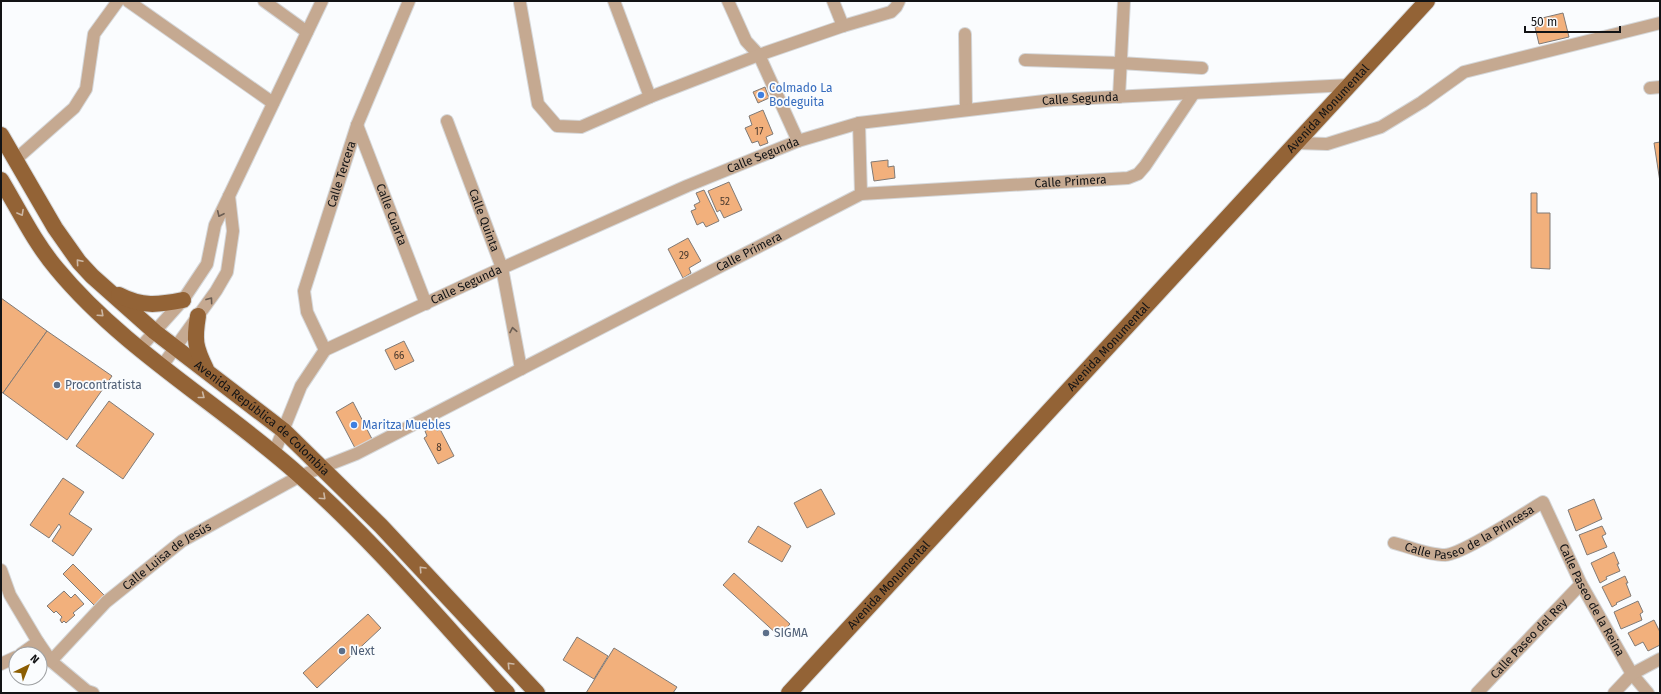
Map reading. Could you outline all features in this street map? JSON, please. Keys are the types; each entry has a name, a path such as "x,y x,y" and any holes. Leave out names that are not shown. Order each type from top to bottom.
{"main road":[{"name":"Avenida Monumental","path":"789,693 1427,1"},
{"name":"Avenida República de Colombia","path":"1,135 55,228 79,262 104,288 155,332 283,430 406,552 537,693"},
{"name":"Avenida República de Colombia","path":"1,180 34,238 57,270 84,299 162,366 274,453 341,514 392,566 507,693"},
{"path":"104,288 139,303 159,305 183,300"},
{"path":"198,316 195,334 196,345 208,372"},
{"path":"392,566 406,552"}],"street":[{"path":"15,160 74,108 86,89 94,34 118,1"},
{"path":"128,1 274,104"},
{"path":"264,1 307,32"},
{"path":"140,348 183,300 207,264 215,225 322,1"},
{"name":"Calle Tercera","path":"325,350 307,312 304,291 356,125 409,1"},
{"path":"614,1 650,97"},
{"path":"728,1 746,41 758,55 798,141"},
{"path":"833,1 843,26"},
{"path":"520,3 538,104 557,126 581,127 650,97 758,55 843,26 891,12 896,7 898,1"},
{"path":"1119,97 1124,1"},
{"path":"1297,143 1327,144 1382,126 1422,102 1464,72 1660,24"},
{"path":"965,34 966,110"},
{"path":"1025,60 1120,63 1202,68"},
{"name":"Calle Segunda","path":"325,350 502,268 687,186 798,141 859,123 1053,100 1350,85"},
{"name":"Calle Primera","path":"300,476 356,454 861,194 1128,178 1138,174 1145,166 1194,93"},
{"name":"Calle Quinta","path":"447,121 502,268 521,369"},
{"path":"859,123 861,194"},
{"name":"Calle Cuarta","path":"356,125 426,304"},
{"path":"162,366 216,291 227,272 233,231 229,196"},
{"path":"207,264 227,272"},
{"path":"274,453 301,386 325,350"},
{"name":"Calle Luisa de Jesús","path":"51,661 106,602 182,541 300,476"},
{"name":"Calle Paseo de la Princesa","path":"1394,543 1430,553 1446,555 1461,550 1543,502"},
{"name":"Calle Paseo de la Reina","path":"1543,502 1581,584 1632,674 1648,693"},
{"path":"1,570 10,595 51,661 87,691 93,693"},
{"name":"Calle Paseo del Rey","path":"1477,693 1581,584"},
{"path":"32,646 38,642"},
{"path":"1614,693 1632,674 1660,660"}],"building":[{"path":"1563,13 1569,37 1539,44 1535,27 1540,26 1538,19"},
{"name":"Colmado La Bodeguita","path":"765,87 769,98 758,103 753,92"},
{"path":"763,110 773,134 766,137 768,143 760,146 758,141 752,143 745,128 752,125 749,116"},
{"path":"1660,142 1660,182 1654,143"},
{"path":"888,160 888,167 894,166 895,178 874,181 871,162"},
{"path":"729,182 742,210 724,218 720,210 717,212 708,191"},
{"path":"704,190 719,221 706,227 703,222 697,225 691,211 696,209 694,205 700,202 696,193"},
{"path":"1531,193 1537,193 1537,213 1550,213 1550,269 1531,268"},
{"path":"688,238 701,261 689,268 691,273 683,278 668,249"},
{"path":"1,298 47,331 3,393 1,392"},
{"name":"Procontratista","path":"47,331 112,376 67,440 3,393"},
{"path":"404,341 414,361 395,370 385,350"},
{"path":"109,401 154,434 123,479 76,446"},
{"name":"Maritza Muebles","path":"353,402 372,439 355,448 336,412"},
{"path":"434,426 437,431 440,429 454,456 438,464 424,438 427,436 425,431"},
{"path":"63,478 84,492 69,514 92,529 73,556 52,541 61,527 59,524 49,538 30,525"},
{"path":"821,489 835,514 807,528 794,503"},
{"path":"1594,499 1602,519 1576,531 1568,510"},
{"path":"758,526 791,546 782,562 748,542"},
{"path":"1602,526 1606,534 1602,536 1607,547 1587,555 1579,535"},
{"path":"1614,552 1620,571 1606,577 1607,579 1600,583 1591,563"},
{"path":"73,564 104,595 94,605 63,574"},
{"path":"734,573 790,624 779,636 723,585"},
{"path":"1625,576 1631,596 1616,603 1617,604 1612,607 1602,587"},
{"path":"64,591 71,598 75,594 84,604 73,613 75,615 66,623 64,621 62,623 60,620 62,617 56,611 54,613 47,606"},
{"path":"1638,601 1643,612 1640,614 1642,620 1621,629 1614,612"},
{"name":"Next","path":"368,614 381,628 317,688 303,673"},
{"path":"1654,620 1660,632 1660,645 1648,651 1643,642 1635,646 1628,633"},
{"path":"577,637 608,656 594,679 563,660"},
{"path":"614,648 677,687 673,693 586,693"}],"place":[{"name":"Colmado La Bodeguita","path":"761,95"},
{"name":"Procontratista","path":"57,385"},
{"name":"Maritza Muebles","path":"354,425"},
{"name":"SIGMA","path":"766,633"},
{"name":"Next","path":"342,651"}]}
